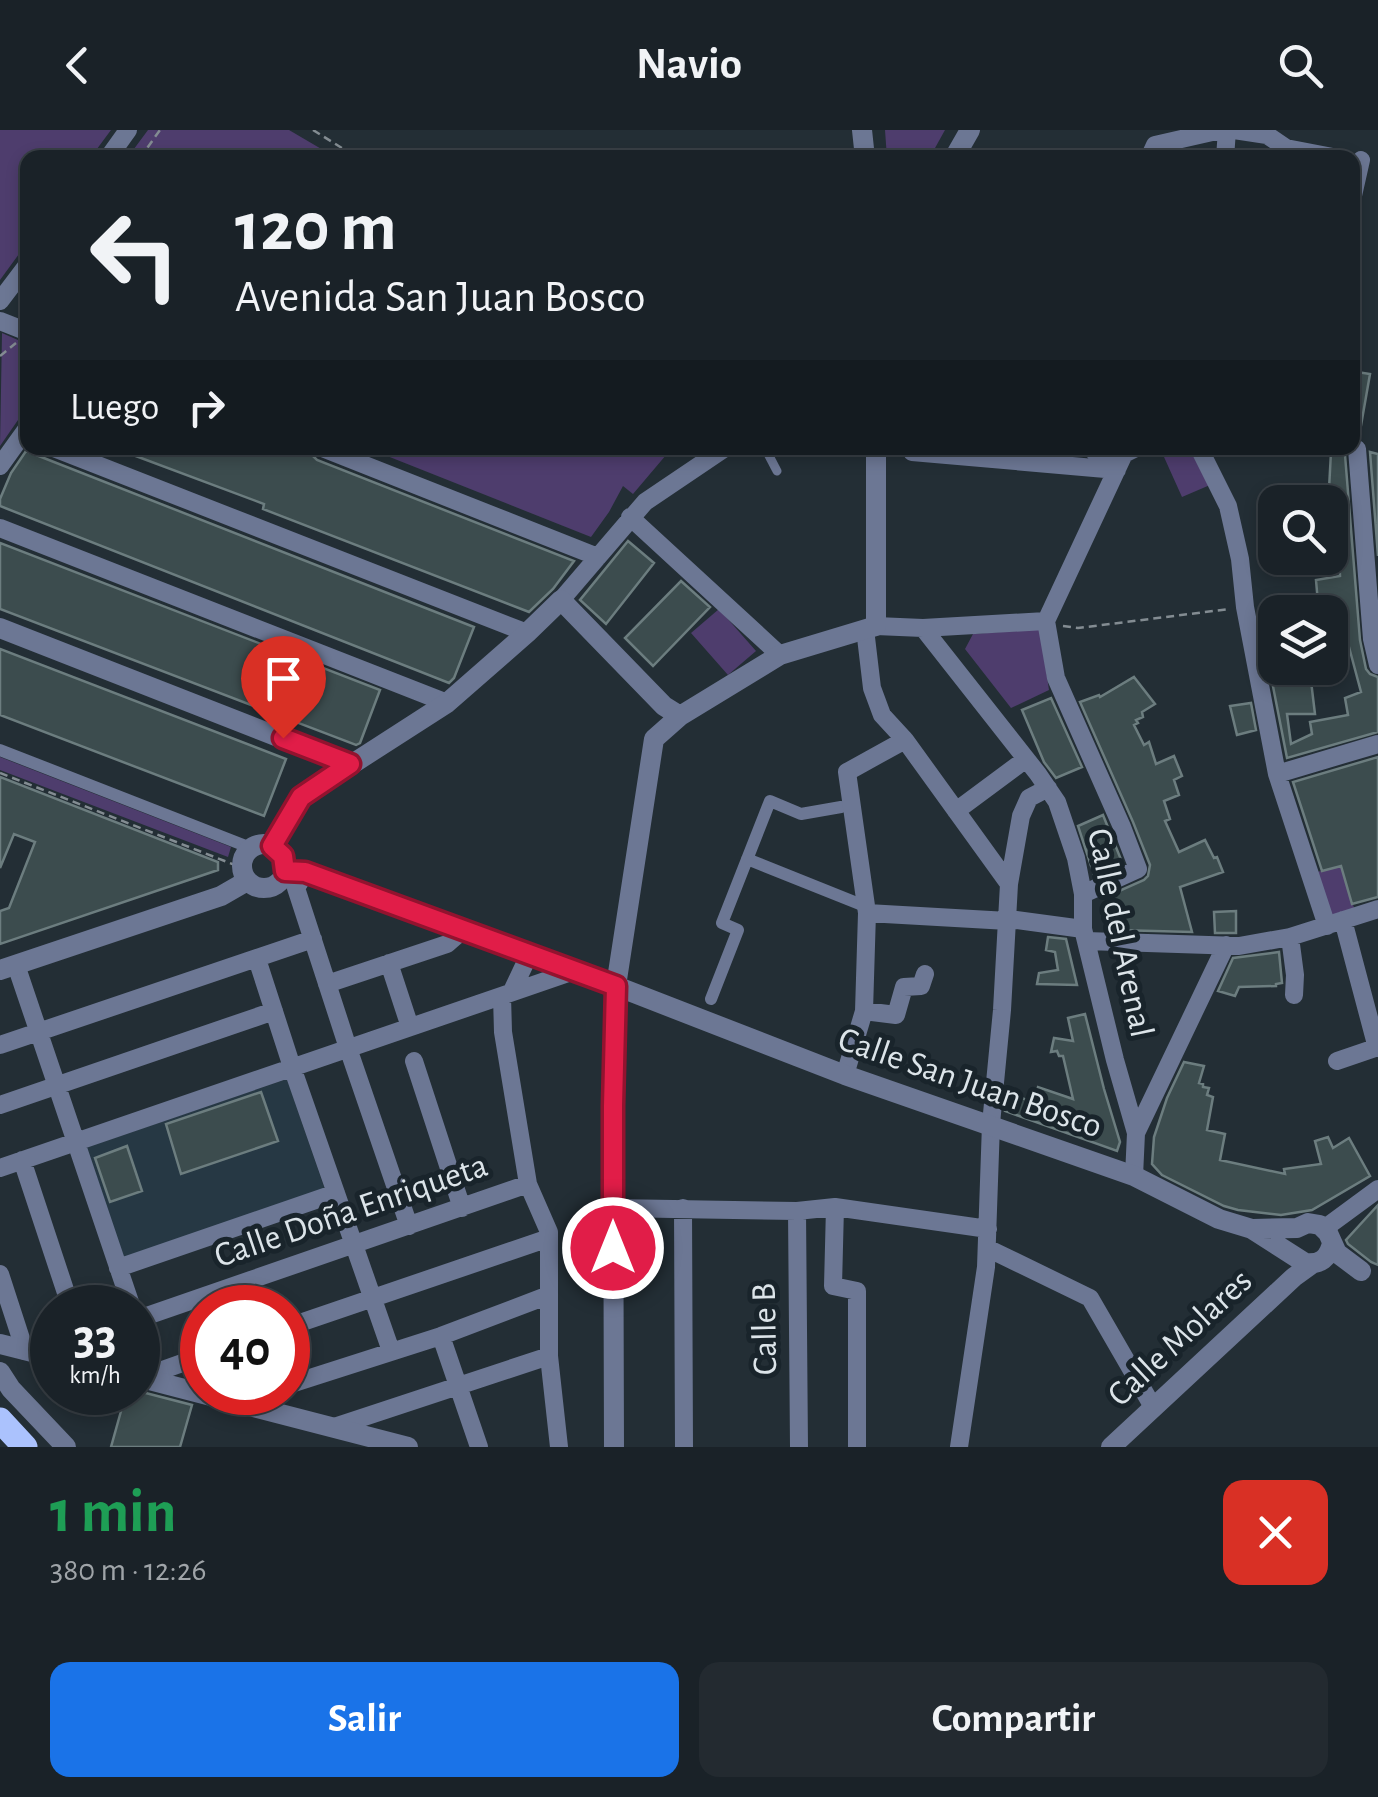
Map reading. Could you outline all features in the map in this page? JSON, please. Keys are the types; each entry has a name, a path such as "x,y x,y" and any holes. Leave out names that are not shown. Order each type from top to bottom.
{"main road":[{"path":"0,1420 26,1447"}],"street":[{"path":"1156,150 1227,130 1267,136 1296,150"},
{"path":"0,300 20,274"},
{"path":"0,466 20,441"},
{"path":"72,455 527,633"},
{"path":"340,455 598,557"},
{"path":"295,872 272,886 259,888 244,874 242,860 262,847 301,797 447,703 561,600 644,502 714,455"},
{"path":"876,455 872,688 882,715 905,740 1009,884"},
{"path":"946,455 1116,470"},
{"path":"1098,455 1116,470"},
{"path":"1083,894 1138,869 1056,678 1046,621 1124,455"},
{"path":"1202,455 1228,506 1277,774 1378,1048 1337,1062"},
{"path":"1354,455 1378,665"},
{"path":"630,516 780,655"},
{"path":"0,528 447,703"},
{"path":"561,600 664,706 680,716"},
{"path":"614,1447 616,986 654,739 680,716 780,655 870,628 1046,621"},
{"path":"0,628 350,764"},
{"name":"Calle del Arenal","path":"923,628 1056,802 1076,858 1083,894 1084,935 1136,1133 1134,1176"},
{"path":"845,1075 864,1011 867,910 847,772 905,740"},
{"path":"1277,774 1378,744"},
{"path":"0,750 283,856 295,872 296,888 409,1226"},
{"path":"956,810 1026,759"},
{"path":"960,1447 987,1239 1009,884 1021,816 1029,798 1048,788"},
{"path":"711,999 738,930 722,923 770,801 802,814 840,807"},
{"path":"747,859 867,910 1016,920 1084,935 1250,945 1378,910"},
{"name":"Calle San Juan Bosco","path":"295,872 616,986 845,1075 1134,1176 1218,1219 1252,1229 1303,1264 1370,1273"},
{"path":"124,1285 39,1032 8,968 222,896 244,874"},
{"path":"327,984 447,944 464,930"},
{"path":"1290,937 1294,995"},
{"path":"0,1045 313,939"},
{"path":"1136,1133 1226,945"},
{"path":"529,954 507,994 504,1032 528,1184 549,1232 550,1356 559,1447"},
{"path":"257,958 391,1351"},
{"path":"389,963 410,1027"},
{"path":"0,1168 574,971"},
{"path":"864,1011 896,1014 904,986 921,986 925,974"},
{"path":"0,1106 274,1011"},
{"path":"414,1061 462,1208"},
{"path":"22,1160 63,1285"},
{"name":"Calle Doña Enriqueta","path":"160,1311 528,1184"},
{"path":"1328,1236 1378,1189"},
{"path":"118,1268 336,1193"},
{"path":"613,1208 797,1211 834,1207 987,1239 1090,1298 1153,1408"},
{"path":"834,1207 833,1286 857,1292 857,1447"},
{"path":"683,1208 684,1447"},
{"name":"Calle B","path":"797,1211 799,1447"},
{"path":"1252,1229 1320,1225 1328,1236 1328,1254 1303,1264 1290,1245 1297,1228"},
{"name":"Calle San Juan Bosco","path":"1328,1236 1338,1254 1370,1273"},
{"path":"310,1319 549,1238"},
{"name":"Calle Molares","path":"1110,1447 1303,1264"},
{"path":"0,1274 25,1351"},
{"path":"310,1378 440,1336 549,1295"},
{"path":"440,1336 479,1447"},
{"path":"0,1344 30,1352"},
{"path":"334,1427 550,1356"},
{"path":"0,1372 66,1447"},
{"path":"288,1415 408,1447"}],"lane":[{"path":"768,455 777,471"}],"path":[{"path":"313,130 345,150"},
{"path":"1046,621 1078,628 1245,607"},
{"path":"0,773 244,874"}],"shaded area":[{"path":"0,130 111,130 96,150 20,150 20,253 0,280"},
{"path":"148,130 289,130 323,150 133,150"},
{"path":"885,130 945,130 934,150 886,150"},
{"path":"2,333 20,341 20,417 0,446"},
{"path":"385,455 666,455 633,494 623,486 591,537"},
{"path":"1196,455 1210,485 1182,497 1164,457"},
{"path":"719,609 756,651 728,675 691,633"},
{"path":"1040,629 1049,690 1011,708 965,649 973,634"},
{"path":"0,757 231,847 228,857 0,770"},
{"path":"1341,866 1355,911 1329,920 1313,873"},
{"path":"287,1079 325,1190 119,1259 82,1149"}],"building":[{"path":"1360,372 1370,374 1360,431"},
{"path":"1370,452 1378,454 1378,556"},
{"path":"23,455 36,455 474,627 454,678 449,683 0,506 11,473"},
{"path":"133,455 312,455 574,561 529,612 263,509 264,504"},
{"path":"1331,455 1345,455 1347,485 1329,485"},
{"path":"1348,492 1360,640 1366,669 1378,677 1378,732 1287,758 1273,685 1311,685 1315,714 1287,714 1291,744 1312,734 1310,722 1348,715 1345,698 1361,692 1348,647 1348,595 1317,595 1316,580 1348,575"},
{"path":"628,541 654,563 606,624 580,600"},
{"path":"0,543 380,690 360,743 356,745 0,609"},
{"path":"681,581 710,607 653,666 625,638"},
{"path":"0,649 286,759 264,816 0,715"},
{"path":"1134,677 1155,704 1142,712 1143,717 1134,725 1144,745 1149,742 1156,764 1174,756 1182,776 1174,780 1179,795 1164,801 1170,819 1165,821 1179,852 1205,840 1223,872 1180,887 1192,932 1116,930 1110,895 1144,880 1150,865 1080,702 1100,697"},
{"path":"1051,698 1082,767 1056,778 1044,762 1022,710"},
{"path":"1251,703 1256,730 1237,735 1230,706"},
{"path":"1378,757 1378,897 1352,904 1341,866 1322,871 1293,782"},
{"path":"0,777 218,862 218,870 0,944 0,911 9,908 35,842 14,834 0,868"},
{"path":"1103,815 1122,862 1094,875 1078,826"},
{"path":"1236,911 1236,933 1215,933 1214,912"},
{"path":"1048,937 1066,939 1077,985 1037,984 1039,973 1058,970 1055,952 1046,950"},
{"path":"1279,952 1282,983 1239,987 1235,996 1218,991 1233,958"},
{"path":"1085,1014 1120,1142 1117,1151 1005,1111 1007,1093 1033,1102 1038,1087 1073,1099 1063,1056 1051,1052 1054,1038 1073,1041 1068,1018"},
{"path":"1184,1062 1204,1066 1199,1083 1209,1088 1207,1095 1213,1097 1207,1130 1225,1134 1220,1160 1285,1174 1284,1169 1321,1164 1315,1141 1328,1137 1333,1148 1349,1138 1370,1176 1312,1210 1281,1215 1224,1206 1162,1175 1152,1164 1154,1137"},
{"path":"261,1092 278,1141 181,1174 166,1124"},
{"path":"127,1146 142,1191 110,1202 95,1158"},
{"path":"1378,1205 1378,1265 1346,1240"},
{"path":"160,1397 180,1402 180,1415 189,1415 180,1447 111,1447 120,1415 160,1415"}],"route":[{"path":"283,738 350,764 301,797 272,846 283,856 285,871 305,872 616,986 613,1248"}]}
